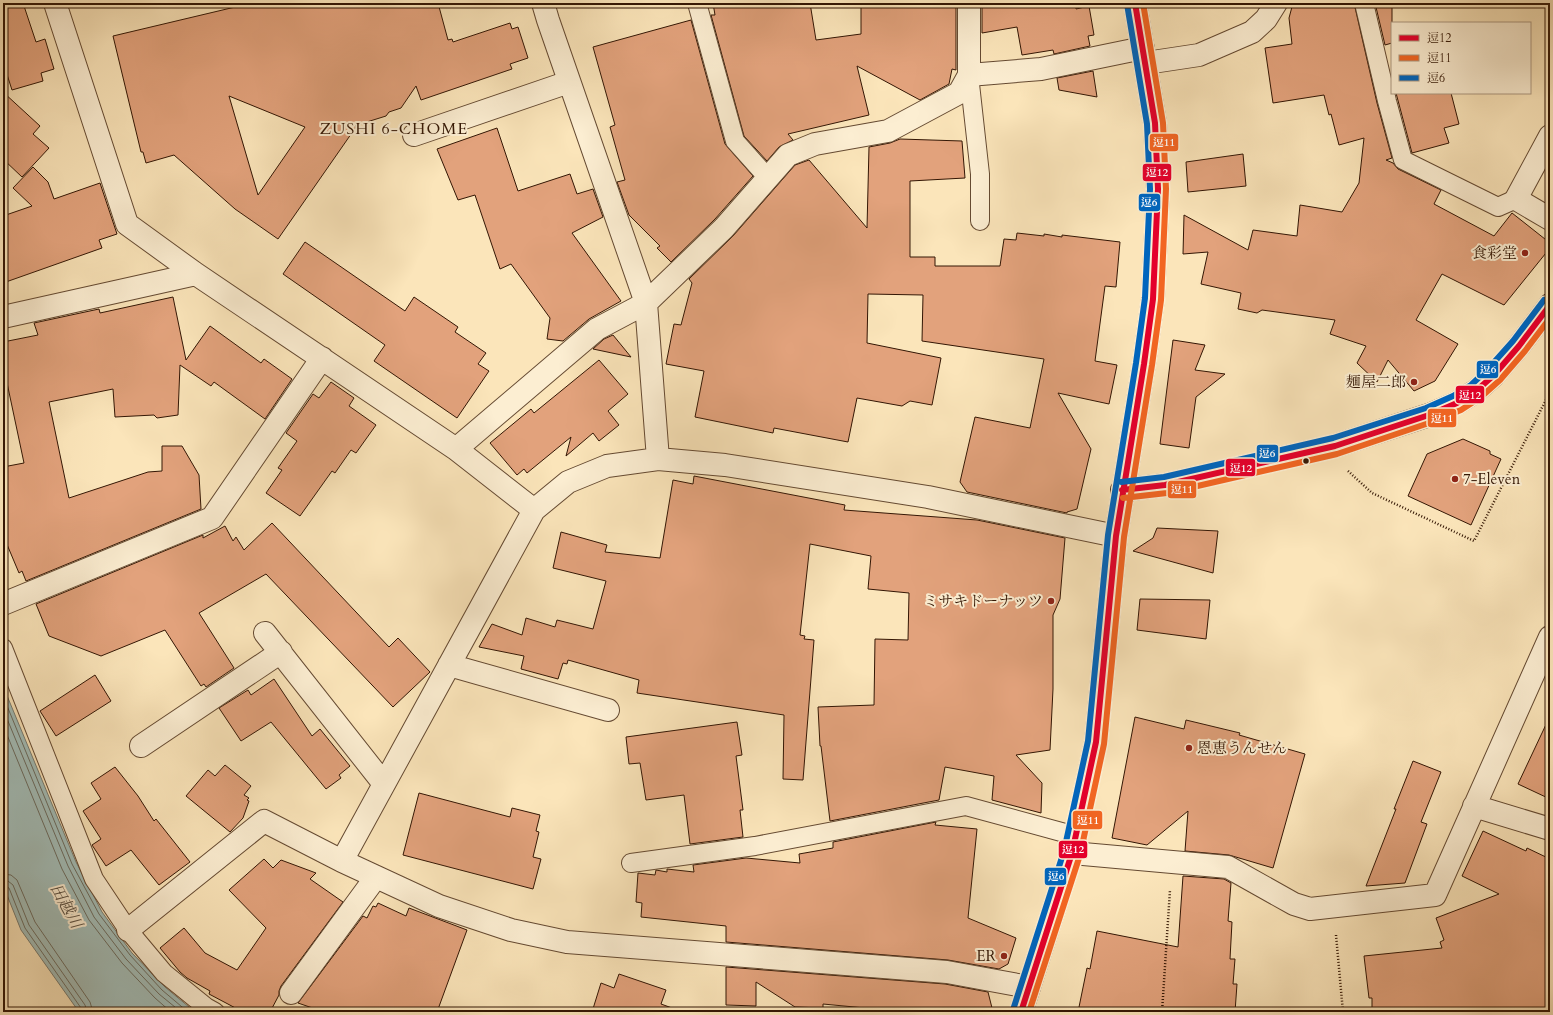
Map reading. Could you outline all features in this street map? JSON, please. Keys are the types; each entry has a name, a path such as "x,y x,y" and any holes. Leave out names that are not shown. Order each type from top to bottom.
{"main road":[{"path":"1022,1012 1055,910 1074,844 1096,742 1116,536 1153,299 1158,189 1155,123 1135,3"}],"street":[{"path":"55,3 127,224 196,274 456,449 534,510"},
{"path":"543,3 646,303 658,459"},
{"path":"456,449 597,329 646,303 724,228 788,155 816,144 888,131 959,93 969,75 969,3"},
{"path":"969,75 1041,69 1144,55 1199,55 1252,32 1266,19 1276,3"},
{"path":"414,135 570,82"},
{"path":"1550,136 1516,199 1550,219"},
{"path":"3,317 196,274"},
{"path":"1122,490 1165,485 1335,446 1429,415 1457,403 1476,391 1494,375 1519,346 1550,305"},
{"path":"3,604 212,518 322,358"},
{"path":"342,861 534,510 568,482 607,466 658,459 725,465 928,497 1116,536"},
{"path":"265,633 384,784"},
{"path":"1074,844 1171,862 1228,867 1294,904 1310,909 1434,895 1550,637"},
{"path":"141,746 281,652"},
{"path":"449,665 608,710"},
{"path":"1474,806 1550,829"},
{"path":"128,930 264,820 342,861 438,906 511,930 567,942 947,972 1029,987"},
{"path":"291,993 376,877"}],"lane":[{"path":"697,3 734,141 768,178"},
{"path":"1364,3 1386,101 1403,160 1498,207 1516,199"},
{"path":"969,75 980,174 980,221"},
{"path":"3,648 94,879 128,930 164,973 206,1007 215,1012"},
{"path":"631,863 755,846 966,806 1074,844"}],"path":[{"path":"1346,469 1372,493 1474,541 1550,392"},
{"path":"1162,1012 1167,950 1171,862"},
{"path":"1333,907 1343,1012"}],"water":[{"name":"田越川","path":"3,686 76,862 102,912 132,953 165,987 195,1012 79,1012 21,930 3,885"}],"building":[{"path":"3,3 23,3 36,42 45,39 54,69 41,73 43,81 12,90 3,62"},
{"path":"252,3 438,3 448,40 452,39 453,42 510,23 512,29 518,27 528,58 510,64 512,69 421,100 416,86 401,108 389,112 386,116 354,126 356,127 278,239 235,209 174,155 146,163 143,152 141,152 113,36","holes":["229,96 305,127 258,195"]},
{"path":"713,3 810,3 816,40 861,34 861,3 956,3 956,70 952,69 949,84 920,100 857,66 869,115 788,134 793,140 779,147 767,161 744,136 711,15 715,15"},
{"path":"982,3 1076,3 1076,9 1089,6 1094,35 1088,36 1090,46 1054,54 1053,50 1022,55 1017,27 982,33"},
{"path":"1293,3 1312,3 1313,7 1354,3 1377,103 1392,158 1386,160 1393,163 1398,169 1441,190 1434,204 1494,236 1512,213 1550,243 1550,248 1504,305 1442,274 1416,320 1458,344 1435,381 1414,391 1388,360 1377,382 1357,363 1366,346 1330,334 1335,320 1262,310 1257,313 1238,309 1241,293 1201,284 1208,252 1183,254 1184,215 1248,250 1253,230 1297,236 1300,205 1342,212 1359,183 1364,138 1339,145 1331,114 1329,115 1324,95 1273,103 1265,48 1292,44 1289,18"},
{"path":"1375,3 1392,3 1391,43 1385,45"},
{"path":"691,20 725,144 753,176 715,219 671,262 657,248 660,246 629,215 617,182 625,180 610,127 615,125 593,47"},
{"path":"1093,71 1097,97 1059,90 1057,78"},
{"path":"3,92 40,126 33,134 49,148 22,177 3,159"},
{"path":"1396,94 1451,94 1459,124 1444,128 1449,143 1412,153"},
{"path":"497,128 518,191 570,174 577,194 593,189 603,217 572,233 621,301 589,319 563,341 547,339 550,318 511,264 500,269 475,195 458,200 437,149"},
{"path":"900,139 962,141 965,178 910,181 910,257 935,257 935,266 1000,266 1004,239 1016,240 1017,233 1044,236 1044,234 1062,237 1062,235 1120,242 1116,287 1105,286 1095,361 1117,365 1109,404 1058,393 1091,449 1077,509 1067,513 967,492 960,482 975,417 1030,428 1044,359 922,341 923,295 868,294 867,343 941,358 932,405 910,401 902,406 857,398 848,442 774,428 773,433 695,417 704,371 666,364 674,324 681,325 692,283 689,279 733,236 795,165 809,160 867,228 869,147 890,143"},
{"path":"1243,154 1246,186 1188,192 1186,162"},
{"path":"33,167 48,182 54,199 100,183 117,234 99,240 102,248 3,283 3,216 32,206 13,188"},
{"path":"305,242 405,311 414,297 458,327 455,332 486,353 478,364 489,371 457,418 374,361 385,345 283,274"},
{"path":"173,297 186,360 210,326 261,363 264,359 292,379 265,419 214,382 211,386 180,365 178,415 157,418 154,415 115,417 113,389 49,402 69,498 148,472 162,471 162,446 182,446 199,475 201,509 26,581 22,571 19,573 3,535 3,467 24,463 6,378 3,379 3,342 38,335 34,323 99,309 100,313"},
{"path":"613,335 631,357 593,349 604,339"},
{"path":"1173,340 1205,345 1195,370 1225,374 1196,397 1189,448 1160,444"},
{"path":"599,360 628,394 608,411 619,425 599,441 593,433 566,456 571,437 527,473 524,469 517,475 490,443 531,409 534,413"},
{"path":"331,382 354,398 349,406 376,425 356,453 351,450 335,473 332,471 300,516 266,493 282,470 278,468 297,441 286,433 313,394 319,398"},
{"path":"1463,439 1490,451 1490,454 1501,459 1471,525 1408,496 1427,454"},
{"path":"694,476 845,505 844,510 977,520 1065,538 1060,599 1053,615 1053,689 1050,750 1016,755 1042,783 1041,813 992,800 994,776 945,767 939,800 830,821 820,746 818,707 874,705 875,639 908,640 909,593 868,589 871,556 810,544 800,635 805,636 804,639 814,640 803,780 783,779 784,715 637,693 639,680 568,660 567,664 563,663 558,679 521,669 524,656 479,647 492,624 522,635 526,618 555,627 557,620 593,629 606,581 553,568 561,532 607,545 605,552 660,558 673,480 693,484"},
{"path":"272,523 389,647 398,638 430,672 393,707 266,574 199,613 234,668 206,687 204,684 201,686 165,630 101,656 49,636 36,604 203,535 203,538 225,526 233,541 236,537 244,550"},
{"path":"1157,528 1218,531 1213,573 1133,551 1153,538"},
{"path":"1140,599 1210,600 1206,639 1137,630"},
{"path":"95,675 111,701 56,736 40,711"},
{"path":"274,679 312,736 320,729 350,766 339,775 341,778 326,789 271,722 241,741 219,708 248,690 251,695"},
{"path":"1550,716 1550,799 1518,784"},
{"path":"1135,717 1184,729 1186,720 1240,733 1239,735 1305,754 1273,868 1229,855 1185,851 1188,811 1147,845 1112,838"},
{"path":"737,722 742,755 736,756 743,810 740,810 743,837 690,844 684,795 646,800 640,763 629,764 626,737"},
{"path":"1413,761 1441,772 1421,822 1427,824 1405,883 1366,886 1396,809 1394,809"},
{"path":"225,765 251,786 244,795 249,798 247,800 249,801 243,818 230,832 186,796 208,770 215,776"},
{"path":"115,767 138,796 154,821 156,819 190,862 159,885 131,850 106,866 92,845 101,839 83,811 101,799 91,783"},
{"path":"419,793 510,817 512,808 540,815 536,831 539,832 533,857 541,859 533,889 403,855"},
{"path":"936,822 935,825 977,829 968,918 1016,938 1008,964 999,969 948,960 726,942 726,926 641,917 642,903 636,902 638,873 655,875 656,870 667,872 667,869 694,872 693,865 746,858 800,863 799,854 833,848 833,842"},
{"path":"1483,831 1526,851 1527,848 1550,859 1550,1012 1372,1012 1372,998 1369,998 1364,956 1442,948 1440,942 1444,940 1436,918 1499,894 1462,876"},
{"path":"264,859 273,868 281,860 316,873 310,879 343,902 281,986 279,995 270,1012 243,1012 209,994 210,991 187,978 160,948 184,928 205,953 237,970 266,928 229,890"},
{"path":"1183,876 1224,879 1231,883 1228,921 1232,922 1230,959 1235,959 1233,984 1237,984 1235,1012 1078,1012 1087,968 1090,969 1097,931 1178,947"},
{"path":"378,903 406,916 409,908 467,930 437,1012 324,1012 298,1003 363,916 367,918 373,906 376,907"},
{"path":"726,967 945,984 988,992 993,1012 886,1012 886,1010 823,1004 823,1008 795,1007 756,982 756,1006 726,1005"},
{"path":"619,974 666,990 661,1004 672,1008 671,1012 592,1012 601,983 614,988"}],"transit line":[{"name":"逗12","path":"1021,1012 1072,853 1096,742 1116,536 1153,299 1158,189 1155,123 1135,3"},
{"name":"逗11","path":"1029,1012 1080,855 1104,744 1124,537 1161,300 1166,189 1163,123 1143,3"},
{"name":"逗6","path":"1013,1010 1064,851 1088,741 1108,535 1145,298 1150,189 1147,124 1127,4"},
{"name":"逗6","path":"1121,482 1164,477 1333,438 1426,408 1453,396 1471,385 1488,369 1513,341 1544,300"},
{"name":"逗12","path":"1122,490 1165,485 1335,446 1429,415 1457,403 1476,391 1494,375 1519,346 1550,305"},
{"name":"逗11","path":"1123,498 1167,493 1337,454 1432,422 1461,410 1481,397 1500,380 1525,351 1550,318"}],"place":[{"name":"食彩堂","path":"1525,253"},
{"name":"麺屋二郎","path":"1414,382"},
{"name":"7-Eleven","path":"1455,479"},
{"name":"ミサキドーナッツ","path":"1051,601"},
{"name":"恩恵うんせん","path":"1189,748"},
{"name":"ER","path":"1004,956"}],"district":[{"name":"ZUSHI 6-CHOME","path":"394,129"}]}
